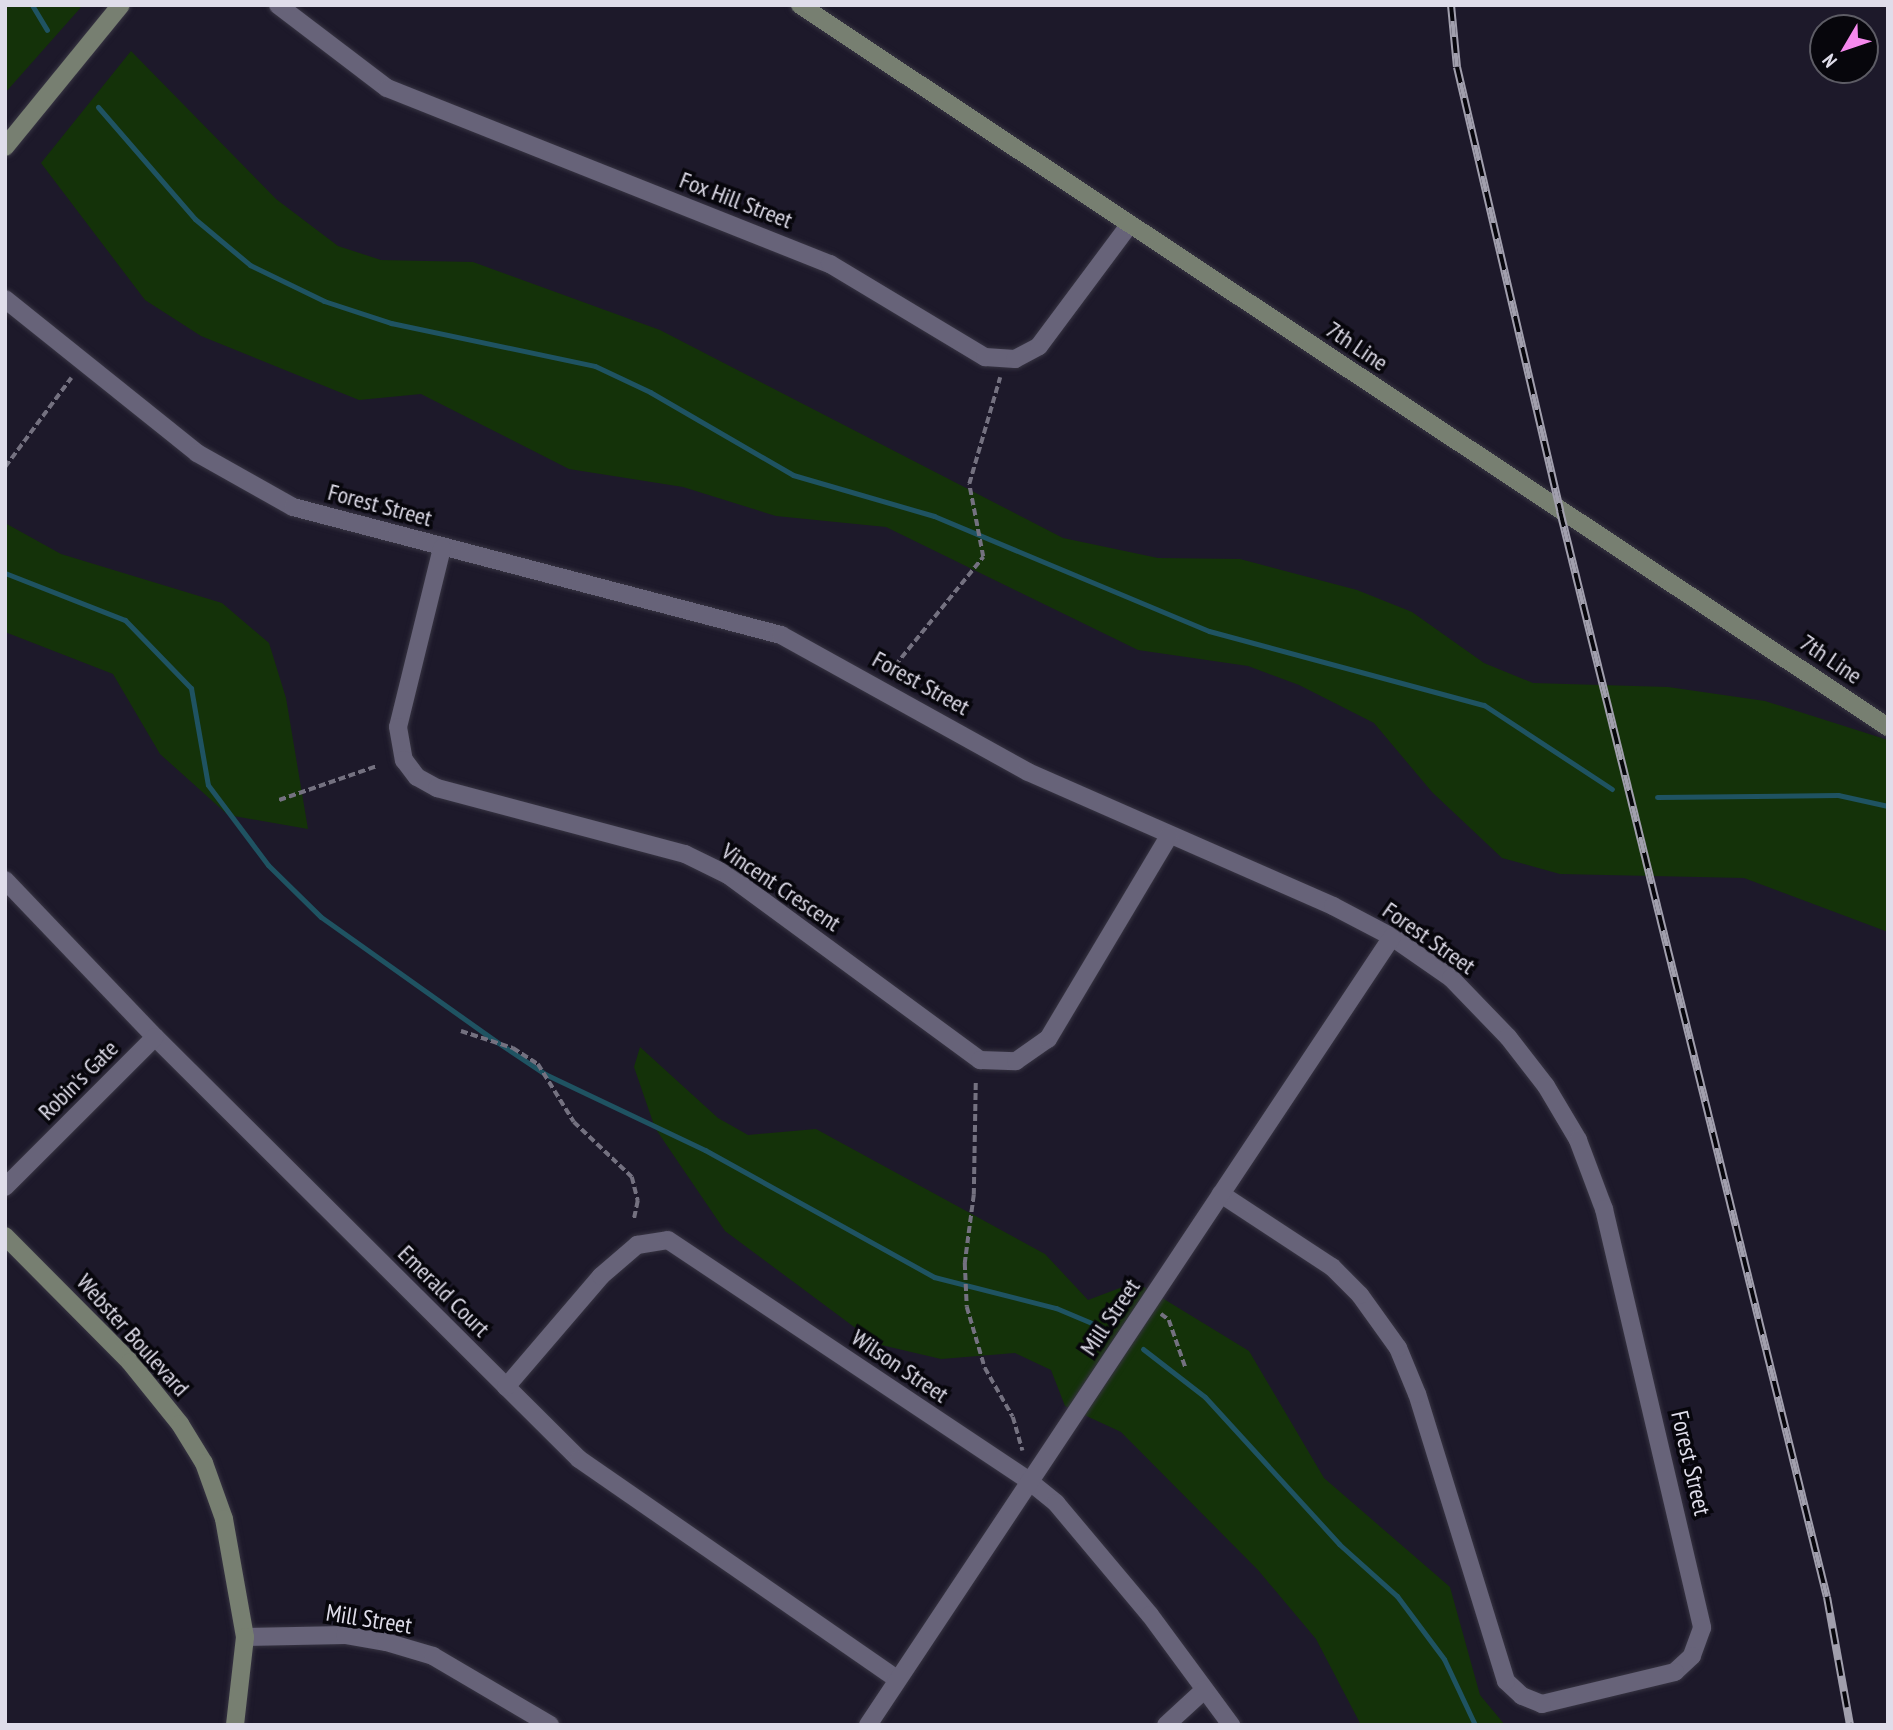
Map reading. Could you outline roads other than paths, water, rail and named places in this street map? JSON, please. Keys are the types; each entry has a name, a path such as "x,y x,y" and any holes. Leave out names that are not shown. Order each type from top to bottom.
{"street":[{"path":"5,147 121,5"},
{"name":"Fox Hill Street","path":"278,5 387,88 840,268 985,357 1015,359 1039,346 1130,224"},
{"name":"7th Line","path":"800,5 1888,727"},
{"name":"Forest Street","path":"5,299 197,453 244,483 293,507 781,635 878,686 1028,772 1333,906 1392,937 1451,978 1508,1037 1546,1086 1578,1140 1604,1209 1664,1451 1702,1628 1692,1656 1675,1672 1542,1704 1522,1696 1506,1681 1417,1394 1398,1348 1360,1295 1332,1267 1221,1194"},
{"name":"Vincent Crescent","path":"442,548 398,727 400,749 417,777 437,788 685,854 728,874 972,1057 996,1063 1016,1061 1048,1039 1169,836"},
{"name":"Emerald Court","path":"5,880 156,1037 579,1459 897,1679"},
{"name":"Mill Street","path":"868,1725 1392,937"},
{"name":"Robin's Gate","path":"5,1186 156,1037"},
{"name":"Webster Boulevard","path":"5,1236 130,1362 180,1424 204,1463 224,1519 245,1637 235,1725"},
{"name":"Wilson Street","path":"506,1387 601,1276 637,1245 668,1240 1029,1481 1080,1528 1231,1725"},
{"name":"Mill Street","path":"245,1637 345,1635 386,1642 433,1656 550,1725"},
{"path":"1166,1725 1204,1690"}],"waterway":[{"path":"32,5 47,30"},
{"path":"98,107 195,219 250,265 324,301 391,323 595,366 650,392 793,475 934,516 1209,631 1484,705 1612,789"},
{"path":"5,573 125,620 191,688 208,785 268,865 321,917 497,1042 545,1074 705,1150 934,1277 1056,1308 1101,1327"},
{"path":"1657,797 1838,795 1888,806"},
{"path":"1143,1349 1205,1397 1339,1544 1397,1596 1444,1659 1475,1725"}],"railway":[{"path":"1451,5 1457,67 1560,511 1827,1597 1850,1725"}]}
